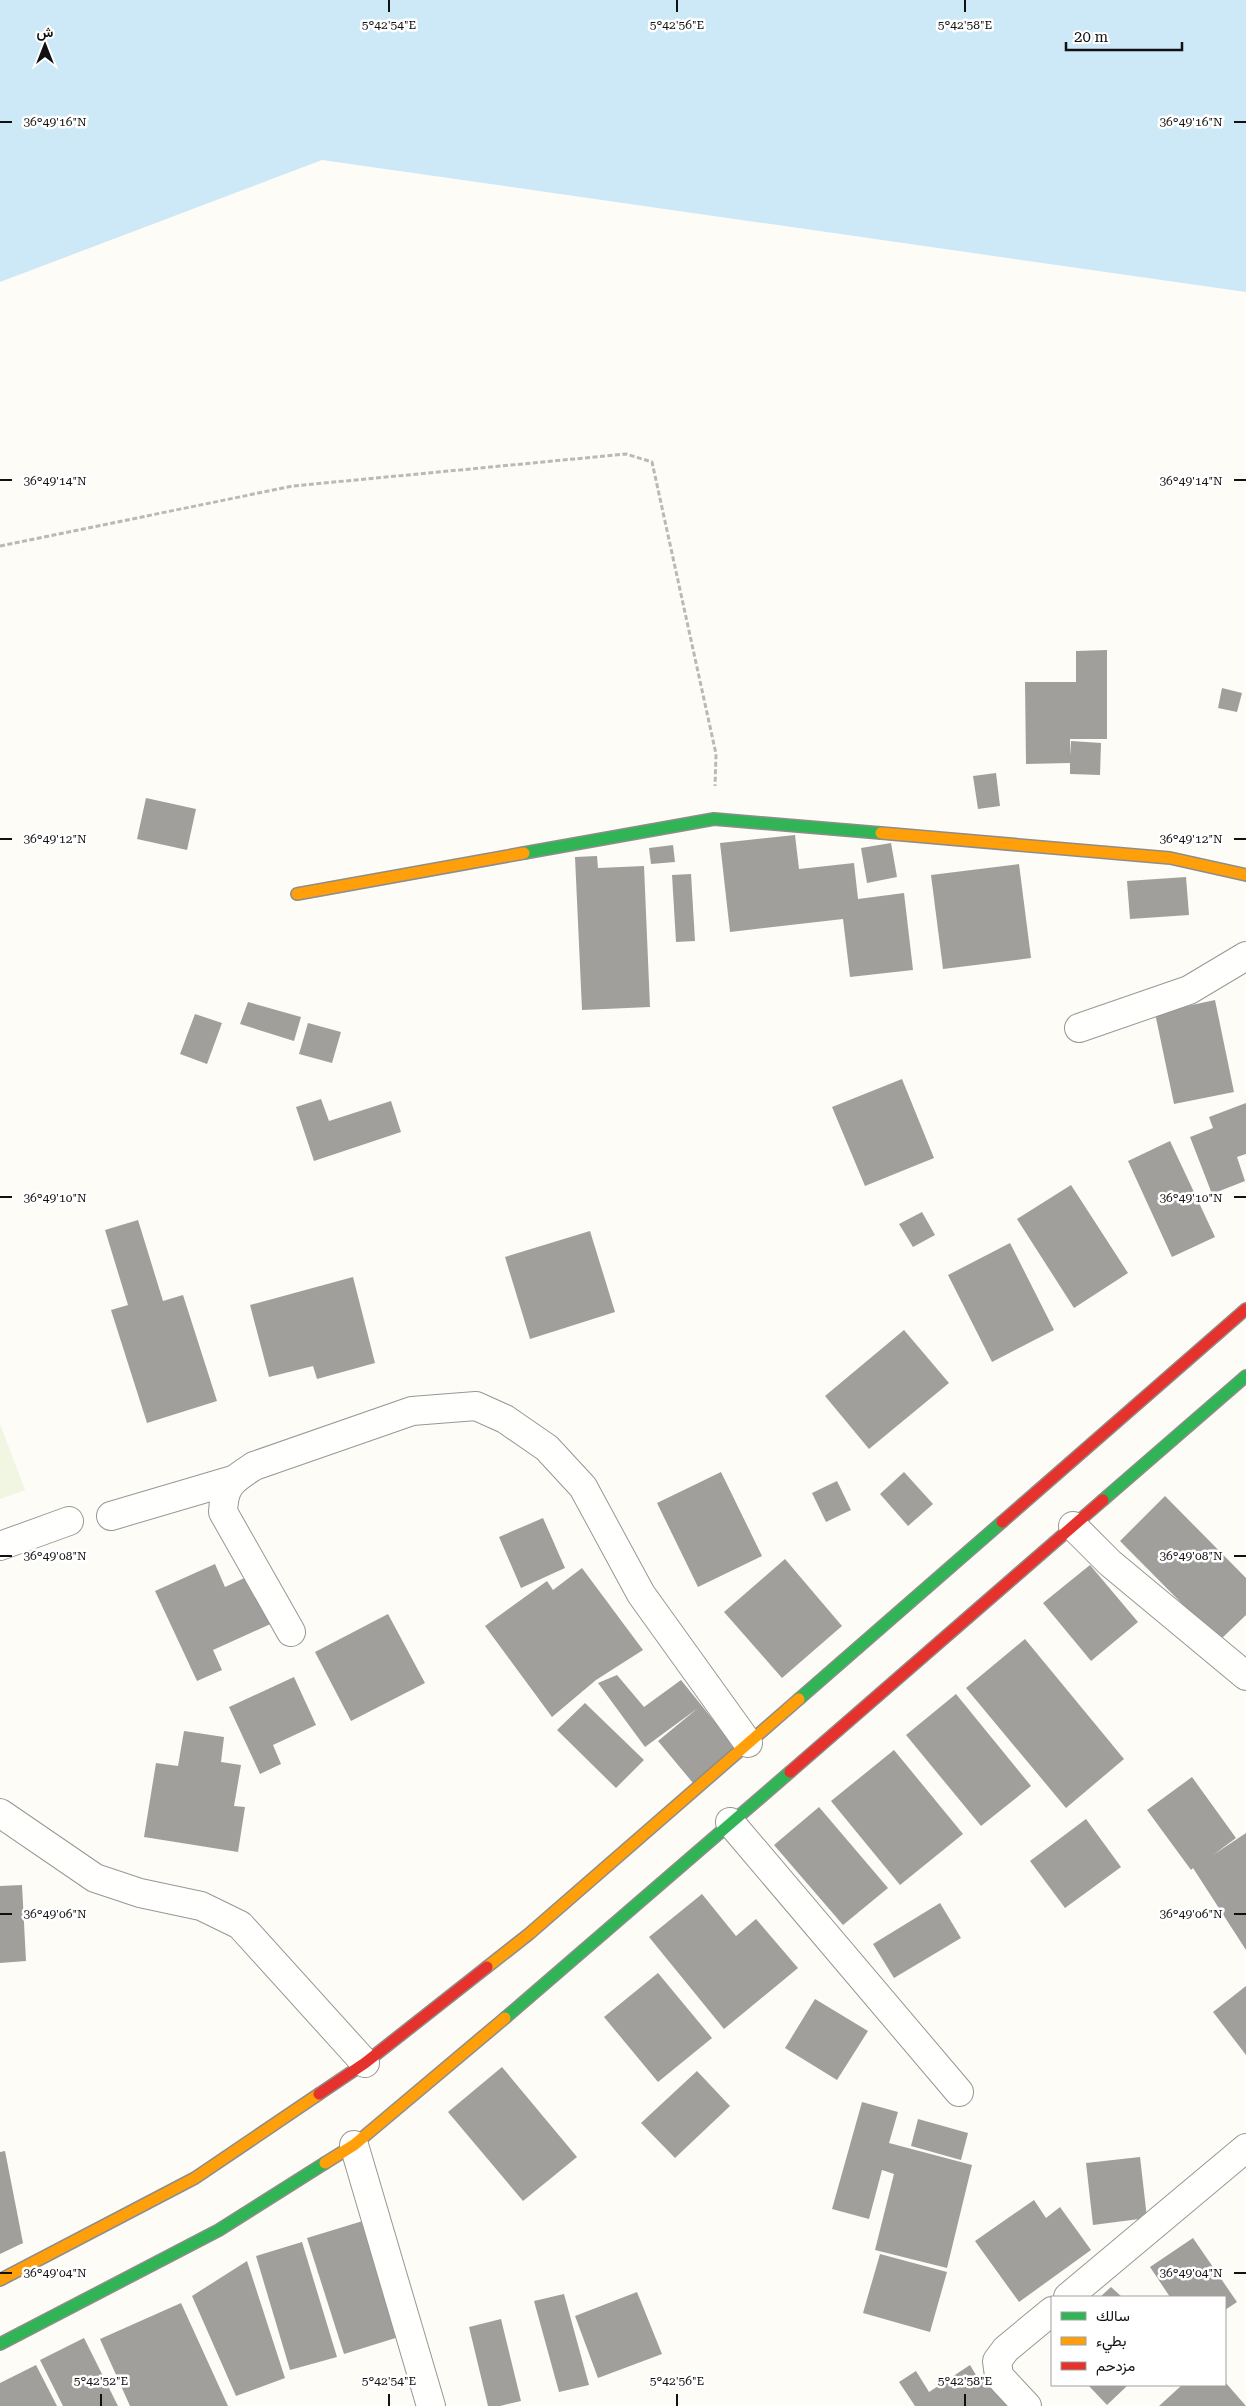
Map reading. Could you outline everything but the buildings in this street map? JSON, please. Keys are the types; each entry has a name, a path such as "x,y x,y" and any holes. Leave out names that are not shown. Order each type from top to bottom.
{"main road":[{"path":"297,894 714,819 1170,858 1246,875"},
{"path":"0,2280 195,2178 366,2063 529,1934 1246,1309"},
{"path":"0,2344 219,2230 354,2145 555,1976 730,1822 1246,1376"}],"street":[{"path":"1079,1028 1189,990 1246,956"},
{"path":"111,1516 233,1480 254,1466 412,1411 476,1406 505,1419 547,1448 583,1487 642,1594 748,1743"},
{"path":"233,1480 224,1494 223,1512 291,1632"},
{"path":"0,1546 69,1521"},
{"path":"1073,1526 1110,1563 1246,1676"},
{"path":"0,1813 95,1878 140,1893 200,1906 240,1925 366,2063"},
{"path":"730,1822 960,2092"},
{"path":"354,2145 431,2406"},
{"path":"1069,2296 1246,2148"},
{"path":"1027,2406 999,2376 997,2362 1006,2349 1051,2312"}],"path":[{"path":"0,546 293,486 626,454 652,462 716,754 714,819"}],"green space":[{"path":"0,1424 25,1490 0,1499"}],"water":[{"path":"0,0 1246,0 1246,292 322,160 0,282"}],"traffic: fast":[{"path":"524,853 714,819 881,833"},
{"path":"1103,1500 1246,1376"},
{"path":"799,1699 1002,1522"},
{"path":"505,2018 790,1772"},
{"path":"0,2344 219,2230 325,2163"}],"traffic: slow":[{"path":"881,833 1170,858 1246,875"},
{"path":"297,894 524,853"},
{"path":"487,1967 529,1934 799,1699"},
{"path":"325,2163 354,2145 505,2018"},
{"path":"0,2280 195,2178 319,2094"}],"traffic: jam":[{"path":"1002,1522 1246,1309"},
{"path":"790,1772 1103,1500"},
{"path":"319,2094 365,2063 487,1967"}]}
